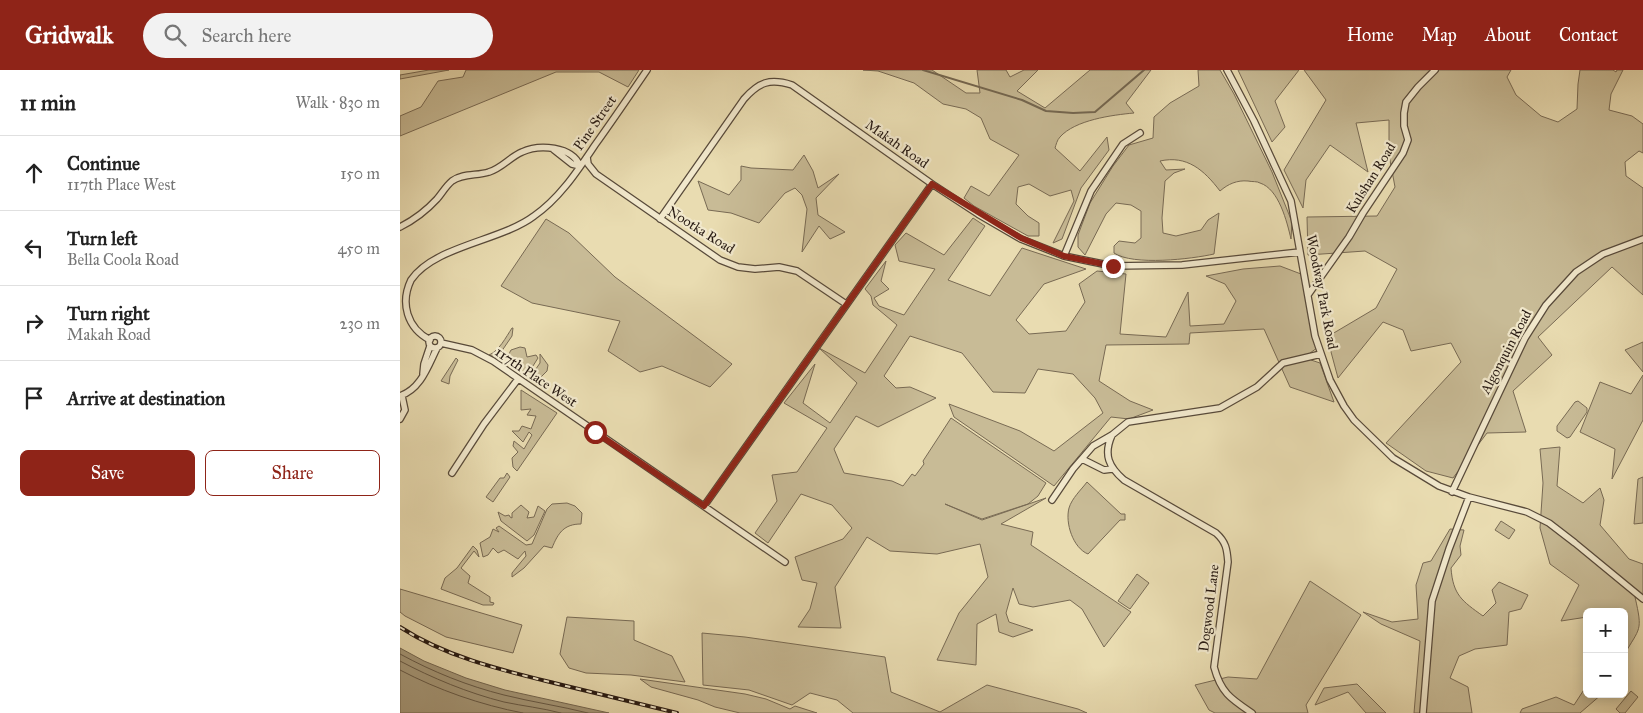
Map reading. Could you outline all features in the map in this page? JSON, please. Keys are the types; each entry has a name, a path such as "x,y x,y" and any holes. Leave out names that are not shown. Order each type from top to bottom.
{"street":[{"name":"Pine Street","path":"400,227 420,215 453,180 501,167 521,152 538,148 553,150 572,164 580,166 647,70"},
{"name":"Woodway Park Road","path":"1227,70 1291,202 1315,336 1320,354 1330,380 1354,420 1393,458 1432,482 1452,492 1513,508 1549,523 1580,546 1643,599"},
{"name":"Kulshan Road","path":"1308,295 1349,237 1403,153 1408,140 1404,126 1406,102 1435,70"},
{"name":"Makah Road","path":"660,219 744,99 750,92 763,84 773,81 792,85 932,184 1021,238 1064,256 1113,266 1182,265 1300,252"},
{"path":"1064,256 1091,191 1123,144 1140,133"},
{"name":"Nootka Road","path":"587,157 588,164 596,174 720,260 738,267 756,269 779,267 797,271 846,304"},
{"path":"439,346 430,343 412,328 407,318 404,303 406,291 412,280 432,261 514,229 534,216 549,205 580,166"},
{"path":"704,506 932,184"},
{"name":"Algonquin Road","path":"1452,492 1525,338 1543,310 1576,272 1603,254 1643,239"},
{"path":"400,419 405,410 401,396 420,382 439,346 440,338 437,336 432,337 423,374"},
{"name":"117th Place West","path":"439,346 472,350 493,362 785,562"},
{"path":"1052,500 1093,446 1112,435 1128,422 1220,408 1257,387 1283,363 1320,354"},
{"path":"452,473 484,424 518,379"},
{"path":"1082,459 1104,470 1112,469 1108,456 1108,444 1112,435"},
{"name":"Dogwood Lane","path":"1112,469 1124,480 1216,533 1222,539 1227,548 1228,562 1214,667 1223,691 1231,699 1252,713"},
{"path":"1423,713 1432,601 1469,497"}],"shaded area":[{"path":"429,70 449,70 400,79 400,75"},
{"path":"466,70 639,70 628,87 599,72 556,72 400,136 400,116 421,107 438,81 463,77"},
{"path":"863,70 932,70 966,93 980,93 977,70 1006,70 1010,77 1024,70 1038,70 1017,91 1045,108 1090,70 1151,70 1126,103 1134,113 1084,122 1067,131 1058,140 1055,148 1080,171 1107,137 1109,150 1081,188 1062,239 1053,243 1074,201 1071,190 1050,196 1029,184 1018,187 1016,204 1028,216 1039,223 1039,236 1028,236 974,206 964,198 971,186 989,196 1019,155 990,139 981,118 966,109 943,104 914,83 878,71"},
{"path":"1198,70 1220,70 1234,94 1272,172 1292,222 1291,239 1281,207 1267,186 1257,182 1240,181 1229,184 1220,191 1208,177 1194,166 1179,160 1170,160 1160,161 1166,170 1185,169 1174,173 1165,181 1162,218 1163,233 1176,236 1201,230 1208,220 1219,213 1214,254 1192,258 1148,260 1123,257 1114,253 1114,246 1119,241 1135,243 1141,238 1141,211 1131,205 1116,203 1106,214 1085,255 1078,247 1078,235 1090,203 1113,166 1129,145 1153,138 1154,117 1170,103 1199,86"},
{"path":"1238,70 1299,70 1275,101 1285,127 1272,142"},
{"path":"1304,70 1511,70 1507,77 1516,95 1541,116 1558,122 1577,109 1580,70 1613,70 1616,72 1617,70 1623,70 1611,94 1609,110 1632,116 1643,124 1643,153 1639,151 1625,162 1626,176 1643,188 1643,295 1612,267 1538,337 1552,355 1513,391 1526,432 1487,433 1453,478 1426,471 1386,443 1461,362 1451,343 1411,351 1403,330 1383,322 1338,378 1327,337 1376,308 1397,269 1365,251 1308,255 1307,217 1377,216 1395,187 1389,155 1389,120 1356,123 1368,172 1330,145 1306,180 1303,208 1284,170 1326,100"},
{"path":"804,155 813,171 818,188 839,174 816,198 818,215 845,232 830,239 819,226 802,252 807,209 802,195 795,188 785,193 759,223 731,213 708,210 698,181 729,195 741,180 741,166 793,170"},
{"path":"973,218 985,226 948,280 990,296 1022,248 1086,269 1044,284 1016,320 1029,334 1066,331 1085,302 1079,284 1097,271 1126,274 1120,334 1166,337 1188,292 1190,326 1224,324 1236,301 1225,284 1206,276 1243,269 1280,266 1301,274 1317,348 1310,353 1311,360 1320,363 1334,402 1290,387 1264,329 1190,333 1189,344 1106,345 1099,381 1130,401 1153,410 1129,419 1111,417 1054,486 954,417 949,404 1020,431 1054,451 1103,413 1095,398 1073,374 1038,369 1025,393 993,392 962,353 910,336 884,376 896,388 910,387 936,398 878,427 856,416 834,449 844,473 892,481 903,486 912,474 915,476 924,464 923,461 951,418 1046,483 1038,496 1028,504 982,519 945,504 982,520 1046,498 1001,524 1033,532 1031,545 1131,612 1104,647 1082,609 1070,600 1033,607 1019,604 1013,588 1006,613 1009,622 1033,630 1013,637 999,632 996,614 977,624 976,665 937,660 959,613 988,577 980,544 937,554 890,551 867,537 835,587 841,628 798,627 810,609 817,583 802,580 795,557 843,539 852,528 832,505 801,494 768,543 755,533 777,501 772,475 797,472 827,428 784,403 815,364 803,403 830,423 857,383 819,348 865,373 897,325 873,305 871,296 865,289 886,261 881,281 889,289 874,298 879,306 904,315 935,269 899,261 895,245 906,233 944,255"},
{"path":"546,219 569,233 615,277 732,364 710,387 662,366 640,372 608,351 620,321 532,303 501,286"},
{"path":"512,328 512,336 497,358 489,355 499,347"},
{"path":"1643,342 1643,372 1625,350"},
{"path":"520,347 525,348 527,357 536,355 538,358 526,377 512,365 509,359 511,350"},
{"path":"540,354 548,365 547,371 540,378 529,379 540,363"},
{"path":"456,358 458,360 450,376 449,384 441,381"},
{"path":"1643,375 1643,420 1612,479 1615,449 1580,432 1600,382 1631,394"},
{"path":"521,390 557,413 517,471 513,467 512,458 518,452 513,446 514,441 524,449 532,435 529,432 523,442 512,431 519,431 522,426 531,429 536,416 527,415 531,409 521,410"},
{"path":"1578,401 1587,408 1587,412 1570,437 1567,438 1557,431 1557,426 1575,402"},
{"path":"1560,447 1557,486 1583,503 1600,488 1604,500 1600,525 1629,559 1643,564 1643,597 1635,597 1639,617 1638,629 1628,649 1628,608 1583,608 1583,618 1561,621 1579,585 1550,564 1540,528 1543,483 1540,449"},
{"path":"507,473 510,477 493,502 486,497 500,478 504,478"},
{"path":"1643,477 1643,523 1634,524 1638,479"},
{"path":"1087,482 1121,514 1125,514 1125,520 1120,520 1088,554 1074,541 1068,521 1069,508 1072,501"},
{"path":"567,503 575,506 582,513 581,524 575,524 562,530 552,548 544,546 524,568 512,577 512,573 526,556 525,551 518,559 504,550 498,553 493,548 488,555 483,557 480,543 490,537 493,529 499,532 496,528 499,526 526,545 532,544 547,509 552,504"},
{"path":"521,505 529,512 527,518 534,517 538,506 545,511 534,535 527,541 501,521 498,512 505,516 509,515 512,518 512,513"},
{"path":"1501,521 1515,530 1509,539 1495,530"},
{"path":"1450,529 1464,530 1460,546 1461,555 1451,568 1456,591 1469,606 1483,616 1496,603 1492,590 1499,582 1528,595 1521,609 1509,612 1507,645 1475,649 1459,656 1450,678 1468,687 1472,713 1414,713 1420,641 1381,624 1363,612 1392,622 1418,619 1416,585 1423,563 1431,561"},
{"path":"473,546 477,550 479,557 474,551 461,568 470,576 468,583 490,597 490,602 494,603 493,605 483,605 441,589 445,578 457,568"},
{"path":"1137,574 1149,583 1130,609 1118,601"},
{"path":"1310,581 1361,615 1306,705 1308,713 1215,713 1209,710 1195,685 1228,677 1257,679"},
{"path":"400,589 522,625 513,653 446,637 405,616 400,612"},
{"path":"567,617 634,621 634,640 672,656 685,682 631,675 586,673 569,668 560,654"},
{"path":"702,633 745,637 885,657 891,692 940,712 987,685 1087,713 853,713 837,700 810,693 792,705 749,690 703,685"},
{"path":"640,679 745,694 766,699 790,709 795,706 817,713 740,713 651,687"},
{"path":"1357,684 1386,713 1366,713 1348,692 1315,705 1324,688"},
{"path":"1583,691 1583,698 1597,698 1580,713 1520,713 1522,709 1556,697 1574,705"},
{"path":"1631,691 1638,697 1625,713 1620,713 1616,709 1625,698 1628,698"}],"water":[{"path":"400,648 424,661 466,678 505,690 609,713 400,713"}],"waterway":[{"path":"923,70 1022,100 1046,111 1073,113 1095,112 1144,70"}],"railway":[{"path":"400,627 436,647 474,661 534,678 677,713"}],"route":[{"path":"595,432 704,506 932,184 978,214 1021,238 1064,256 1113,266"}]}
